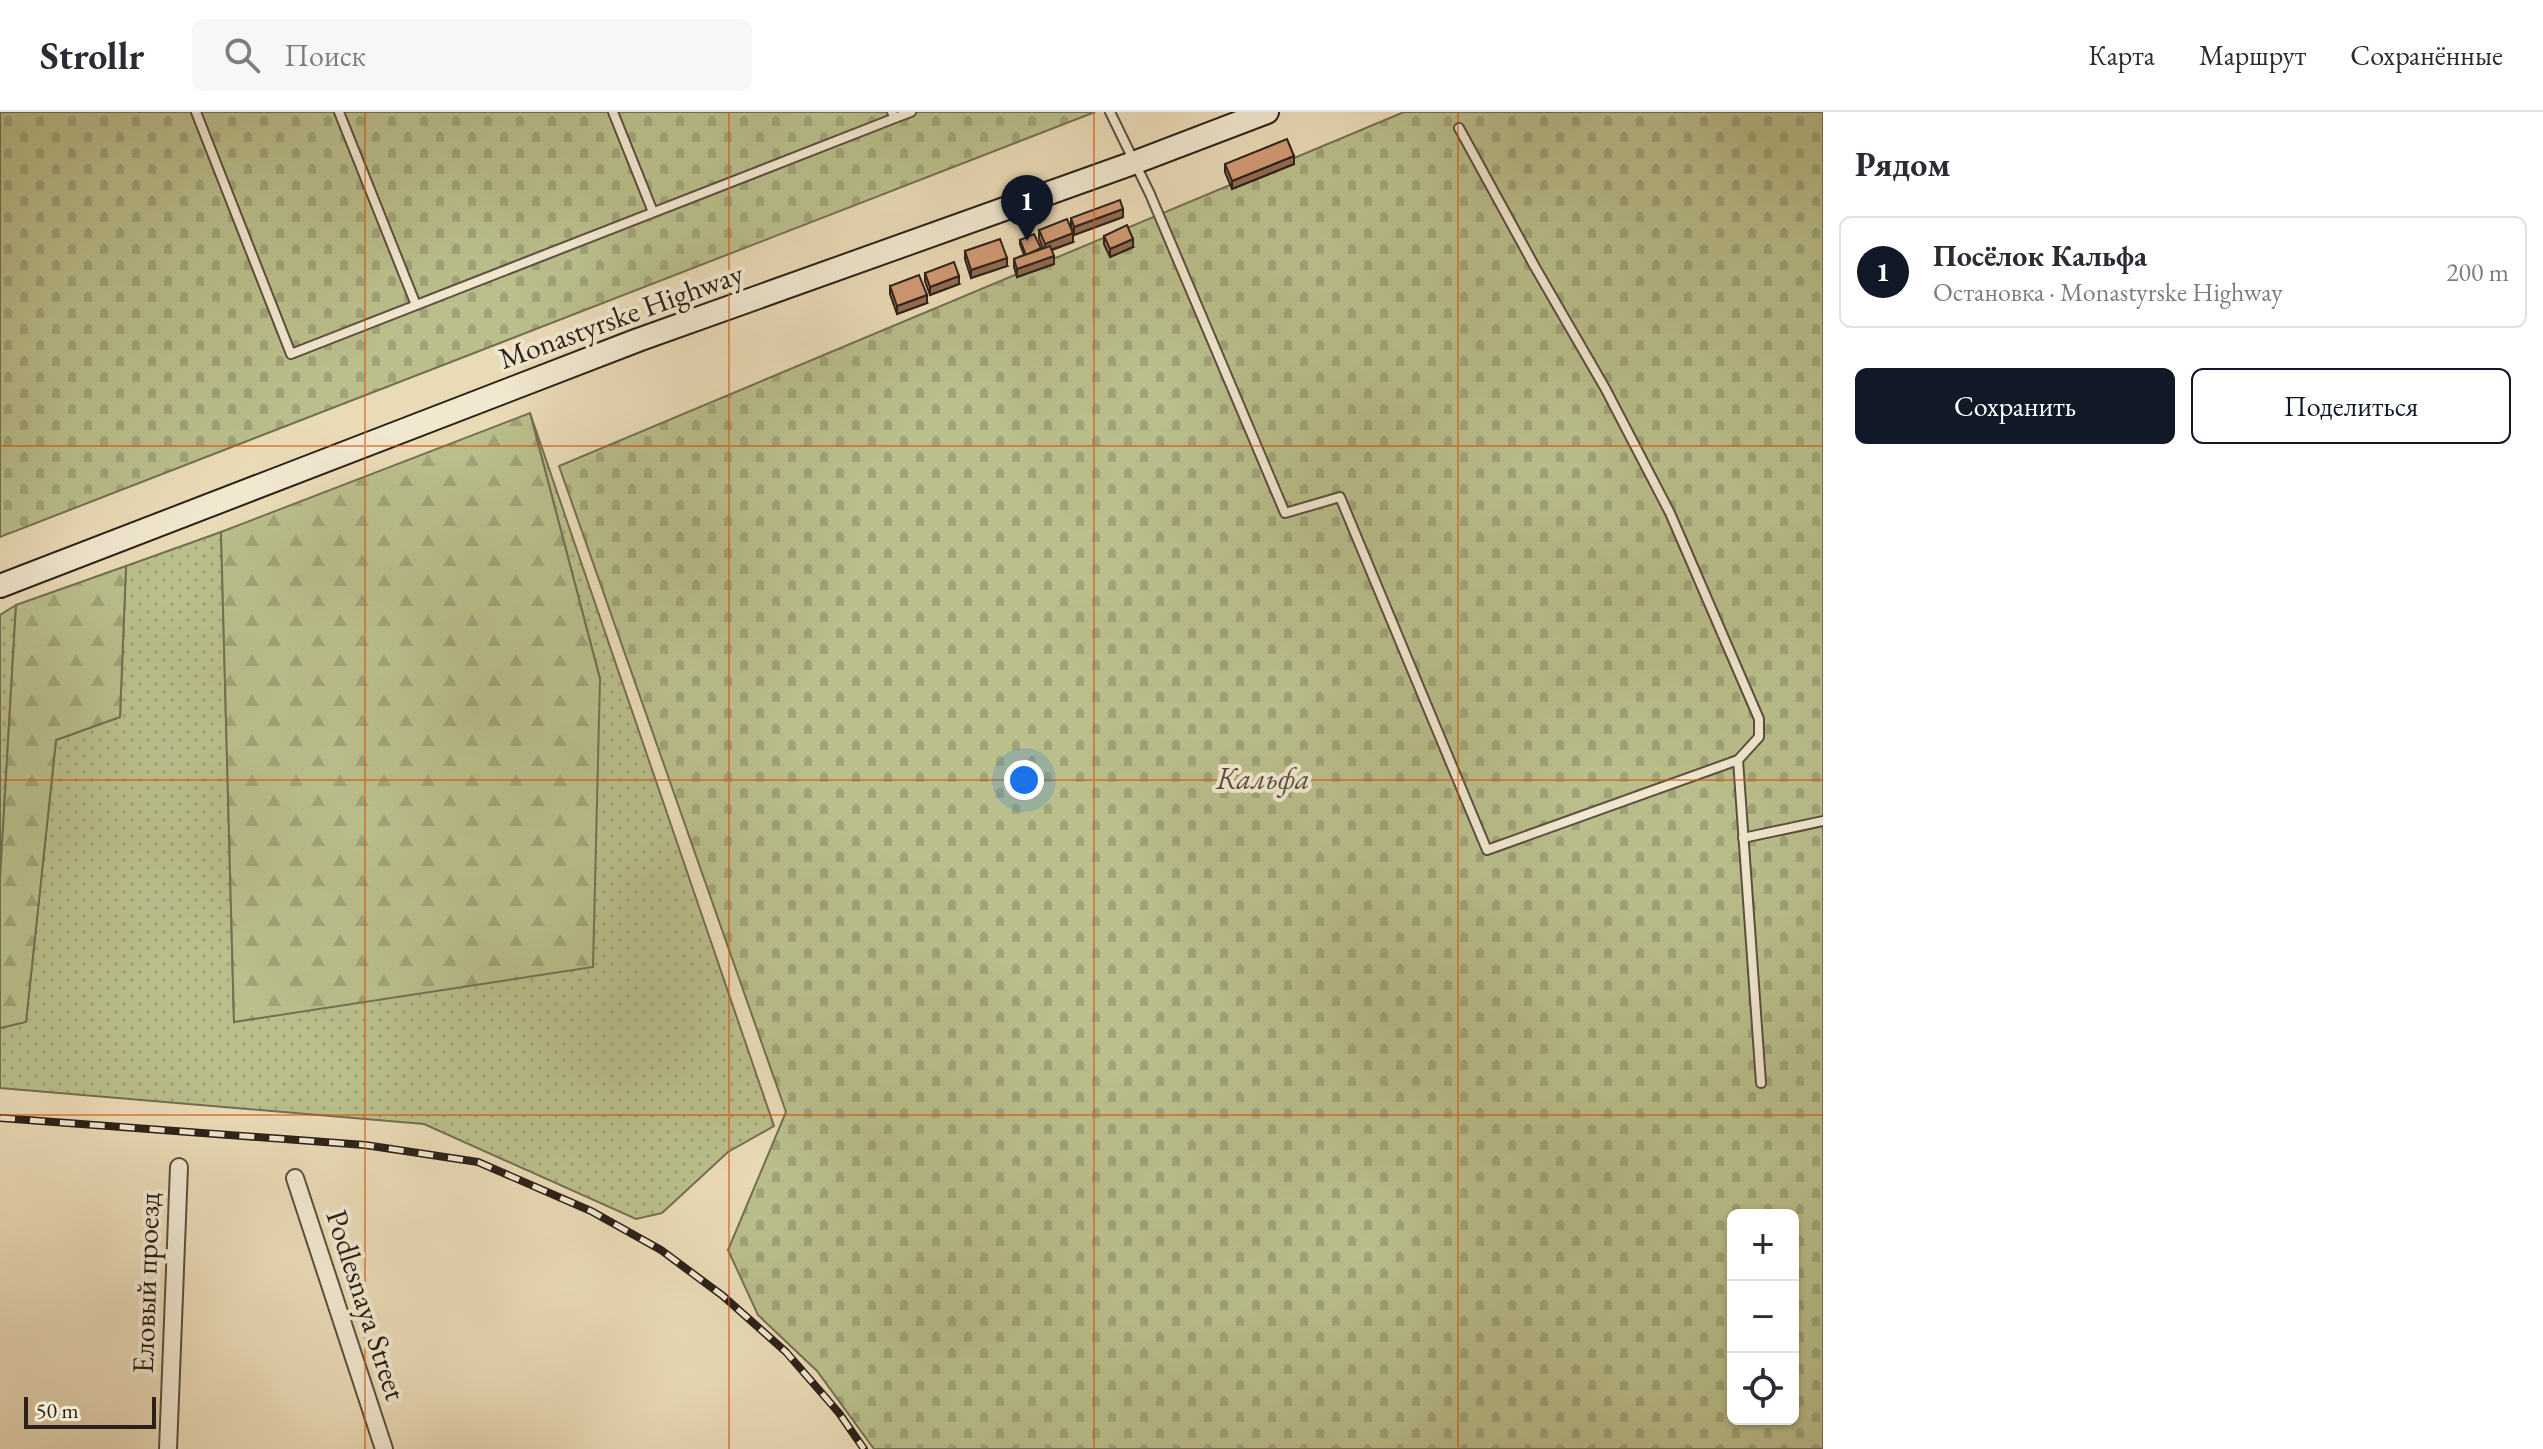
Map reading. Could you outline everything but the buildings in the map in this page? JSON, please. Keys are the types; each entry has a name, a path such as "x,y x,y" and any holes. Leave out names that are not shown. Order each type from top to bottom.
{"main road":[{"name":"Monastyrske Highway","path":"0,586 638,340 1267,112"}],"street":[{"name":"Еловый проезд","path":"168,1449 179,1167"},
{"name":"Podlesnaya Street","path":"295,1178 384,1449"}],"lane":[{"path":"196,112 291,354 893,115 911,112"},
{"path":"339,112 416,305"},
{"path":"613,112 653,212"},
{"path":"1110,112 1136,162 1285,513 1340,497 1487,850 1738,760 1759,737 1759,719 1670,513 1605,388 1459,128"},
{"path":"1738,760 1761,1083"},
{"path":"1743,838 1823,821"}],"green space":[{"path":"0,112 1095,112 0,537"},
{"name":"Кальфа","path":"1404,112 1823,112 1823,1449 874,1449 817,1371 758,1315 728,1250 786,1112 559,466"},
{"path":"530,413 774,1126 728,1152 662,1213 636,1219 424,1124 0,1088 0,1028 26,1021 56,740 120,717 126,566 221,532 234,1022 600,679"},
{"path":"530,413 600,679 593,967 234,1022 221,532"},
{"path":"126,566 120,717 56,740 26,1022 0,1028 0,879 16,605"},
{"path":"16,605 0,879 0,615"}],"railway":[{"path":"0,1118 365,1145 478,1162 591,1211 661,1250 723,1296 786,1352 839,1413 864,1449"}],"place":[{"name":"Посёлок Кальфа","path":"1027,241"}]}
